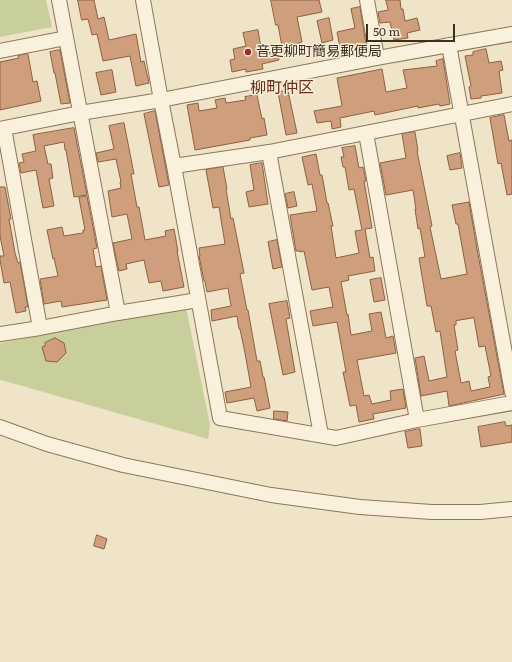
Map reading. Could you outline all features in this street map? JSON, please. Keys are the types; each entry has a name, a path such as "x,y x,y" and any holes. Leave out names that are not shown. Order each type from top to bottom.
{"street":[{"path":"59,0 118,313"},
{"path":"367,0 377,58"},
{"path":"147,1 161,100 220,418 336,438 418,420 512,403"},
{"path":"40,328 2,129 80,113 161,100 377,58 512,34"},
{"path":"0,51 66,38"},
{"path":"450,45 512,392"},
{"path":"174,166 269,152 512,104"},
{"path":"366,133 418,420"},
{"path":"269,152 321,435"},
{"path":"0,334 198,300"},
{"path":"0,427 47,444 123,465 271,495 360,507 432,512 480,512 512,509"}],"green space":[{"path":"0,0 46,0 52,27 0,37"},
{"path":"186,307 210,425 208,439 0,380 0,343"}],"building":[{"path":"78,0 94,0 98,19 104,17 109,40 136,34 141,62 144,61 149,83 136,86 130,56 103,61 97,34 92,35 88,19 82,20"},
{"path":"271,0 319,0 322,12 297,17 302,42 298,43 300,54 284,57 278,25 276,25"},
{"path":"386,0 400,0 405,21 417,18 420,30 407,33 408,38 394,40 390,22 380,23 378,12 388,10"},
{"path":"360,7 366,44 350,48 351,51 341,53 337,32 355,28 351,9"},
{"path":"329,18 333,40 322,43 317,21"},
{"path":"258,30 262,54 277,51 279,60 262,64 263,69 246,72 246,69 232,72 230,60 235,59 233,49 246,46 243,33"},
{"path":"486,49 489,63 501,61 503,70 499,71 502,93 471,99 469,87 471,86 465,56 473,55 473,52"},
{"path":"60,50 70,103 61,104 50,52"},
{"path":"28,54 33,82 37,81 41,101 0,110 0,62 19,58 18,56"},
{"path":"443,59 450,104 440,106 439,104 418,108 418,106 375,115 374,111 340,118 341,127 332,129 331,121 317,123 314,111 342,106 337,78 382,69 386,92 407,88 403,70 437,66 436,61"},
{"path":"112,70 116,92 101,95 96,73"},
{"path":"288,91 297,133 286,135 278,92"},
{"path":"257,95 262,119 264,118 267,135 250,138 250,140 195,150 187,105 198,103 199,111 217,108 215,100 225,98 226,103 246,100 245,97"},
{"path":"155,111 169,185 159,187 144,114"},
{"path":"504,115 509,141 512,140 512,194 507,195 501,163 498,164 490,118"},
{"path":"124,123 134,174 131,174 145,240 166,236 165,231 174,229 184,287 163,291 161,281 149,283 144,260 126,264 127,269 119,271 113,243 132,239 127,214 112,217 108,191 121,188 121,182 116,159 98,162 96,153 114,149 109,126"},
{"path":"74,128 87,195 74,197 64,142 44,146 48,164 51,164 53,178 49,179 54,206 43,208 36,170 21,173 19,163 24,162 22,154 36,151 33,135"},
{"path":"415,132 417,151 432,226 430,227 441,279 467,274 458,224 456,224 452,205 469,202 504,394 449,406 447,391 421,396 415,358 424,356 429,381 447,377 440,331 436,332 431,306 427,306 419,258 425,257 420,228 418,229 413,190 386,195 380,163 406,158 402,134","holes":["474,318 479,347 485,346 491,376 488,377 490,387 471,391 469,381 461,383 455,351 458,350 454,325 456,325 456,321"]},
{"path":"355,146 359,168 363,167 366,181 364,181 372,228 365,229 370,258 373,257 375,271 348,276 349,280 341,282 347,315 348,314 351,335 372,331 369,314 381,312 386,338 393,336 396,353 357,360 364,396 369,395 372,404 391,400 390,391 403,389 406,408 373,414 374,419 359,422 356,405 350,406 343,372 346,372 337,322 313,326 310,311 333,307 329,287 312,290 304,251 296,251 290,215 317,211 312,184 308,185 302,157 316,154 333,226 331,226 336,258 359,253 355,231 362,230 354,189 349,190 345,167 343,167 341,157 344,157 342,148"},
{"path":"460,153 462,168 450,170 447,156"},
{"path":"262,163 268,204 249,207 246,192 254,190 250,165"},
{"path":"223,167 231,219 233,218 244,273 240,274 247,310 257,361 260,361 270,408 257,411 254,398 227,403 225,392 251,387 245,353 237,316 212,321 211,310 231,306 228,288 207,292 199,256 199,248 225,244 219,207 213,208 206,170"},
{"path":"0,187 5,187 15,253 18,263 20,262 28,307 25,307 26,311 16,313 10,282 4,283 0,260 0,256 4,256 0,236"},
{"path":"294,192 297,206 288,208 285,194"},
{"path":"87,196 97,248 93,249 96,267 101,266 107,300 62,307 61,301 44,304 40,279 58,276 47,230 62,227 64,236 83,233 83,230 85,230 79,198"},
{"path":"277,240 282,267 273,269 268,242"},
{"path":"381,278 385,300 374,302 370,280"},
{"path":"287,301 290,318 286,319 295,372 283,375 269,304"},
{"path":"55,338 64,343 66,353 57,362 46,361 42,347 45,346 45,343"},
{"path":"274,411 288,412 287,421 274,419"},
{"path":"505,422 506,426 512,425 512,442 481,447 478,427"},
{"path":"420,429 422,446 408,448 405,432"},
{"path":"97,535 107,539 104,549 94,546"}],"place":[{"name":"音更柳町簡易郵便局","path":"248,52"}],"district":[{"name":"柳町仲区","path":"282,88"}]}
